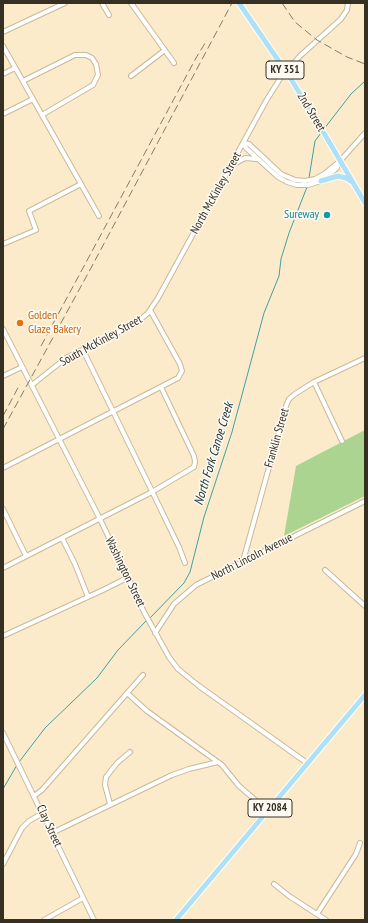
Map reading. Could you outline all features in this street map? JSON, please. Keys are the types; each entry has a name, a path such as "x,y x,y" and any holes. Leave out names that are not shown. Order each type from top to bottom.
{"main road":[{"name":"2nd Street","path":"239,3 291,79 365,203"},
{"path":"319,181 338,176 346,178 354,184"},
{"name":"KY 2084","path":"176,920 365,695"}],"street":[{"path":"3,32 65,3"},
{"path":"102,3 109,15"},
{"path":"131,3 174,62"},
{"name":"North McKinley Street","path":"150,310 266,100 281,77 300,56 341,19 347,10 348,3"},
{"path":"3,46 99,216"},
{"path":"131,76 165,50"},
{"path":"23,81 75,55 86,55 92,58 96,64 98,75 93,85 42,115"},
{"path":"3,74 15,68"},
{"path":"3,114 33,99"},
{"path":"243,143 246,148 282,180 298,183 310,180 319,181 332,174 340,161 365,133"},
{"path":"243,143 249,144 281,174 298,183"},
{"path":"231,165 249,157 261,161"},
{"path":"3,244 36,230 29,211 81,184"},
{"path":"3,468 58,438 178,378 182,372 180,364 150,310"},
{"name":"South McKinley Street","path":"32,385 66,358 135,324 150,310"},
{"name":"Washington Street","path":"3,329 100,519 127,578 163,648 178,669 203,689 307,763"},
{"path":"83,350 179,547 185,563"},
{"name":"Franklin Street","path":"242,561 288,402 295,394 314,382 365,358"},
{"path":"3,376 22,367"},
{"path":"314,382 342,441"},
{"path":"3,568 152,492 192,469 195,464 194,456 161,387"},
{"name":"North Lincoln Avenue","path":"155,633 174,604 196,585 365,501"},
{"path":"3,509 26,556"},
{"path":"62,538 75,564 88,596"},
{"path":"325,570 365,606"},
{"path":"3,636 127,578"},
{"path":"196,585 196,590"},
{"path":"34,796 42,790 143,675"},
{"path":"127,693 148,711 225,767 239,786 268,811"},
{"name":"Clay Street","path":"3,733 94,920"},
{"path":"110,804 105,786 106,777 117,763 130,752"},
{"path":"52,833 172,775 218,762"},
{"path":"3,864 22,828 29,821 43,813"},
{"path":"317,914 356,854 360,843"},
{"path":"274,884 289,896 326,920"},
{"path":"44,920 83,898"}],"green space":[{"path":"365,430 365,496 284,536 296,466"}],"waterway":[{"name":"North Fork Canoe Creek","path":"324,129 351,94 365,81"},
{"name":"North Fork Canoe Creek","path":"309,178 315,141 321,133"},
{"name":"North Fork Canoe Creek","path":"149,619 184,583 190,572 204,517 232,432 264,313 279,276 281,259 289,233 307,187"},
{"name":"North Fork Canoe Creek","path":"19,762 45,728 97,678 118,650 146,621"},
{"name":"North Fork Canoe Creek","path":"3,789 17,765"}],"railway":[{"path":"3,429 91,268 232,3"},
{"path":"282,3 295,22 317,40 347,57 365,64"},
{"path":"41,346 207,40"},
{"path":"3,416 20,384"}],"place":[{"name":"Sureway","path":"327,215"},
{"name":"Golden Glaze Bakery","path":"20,323"}]}
